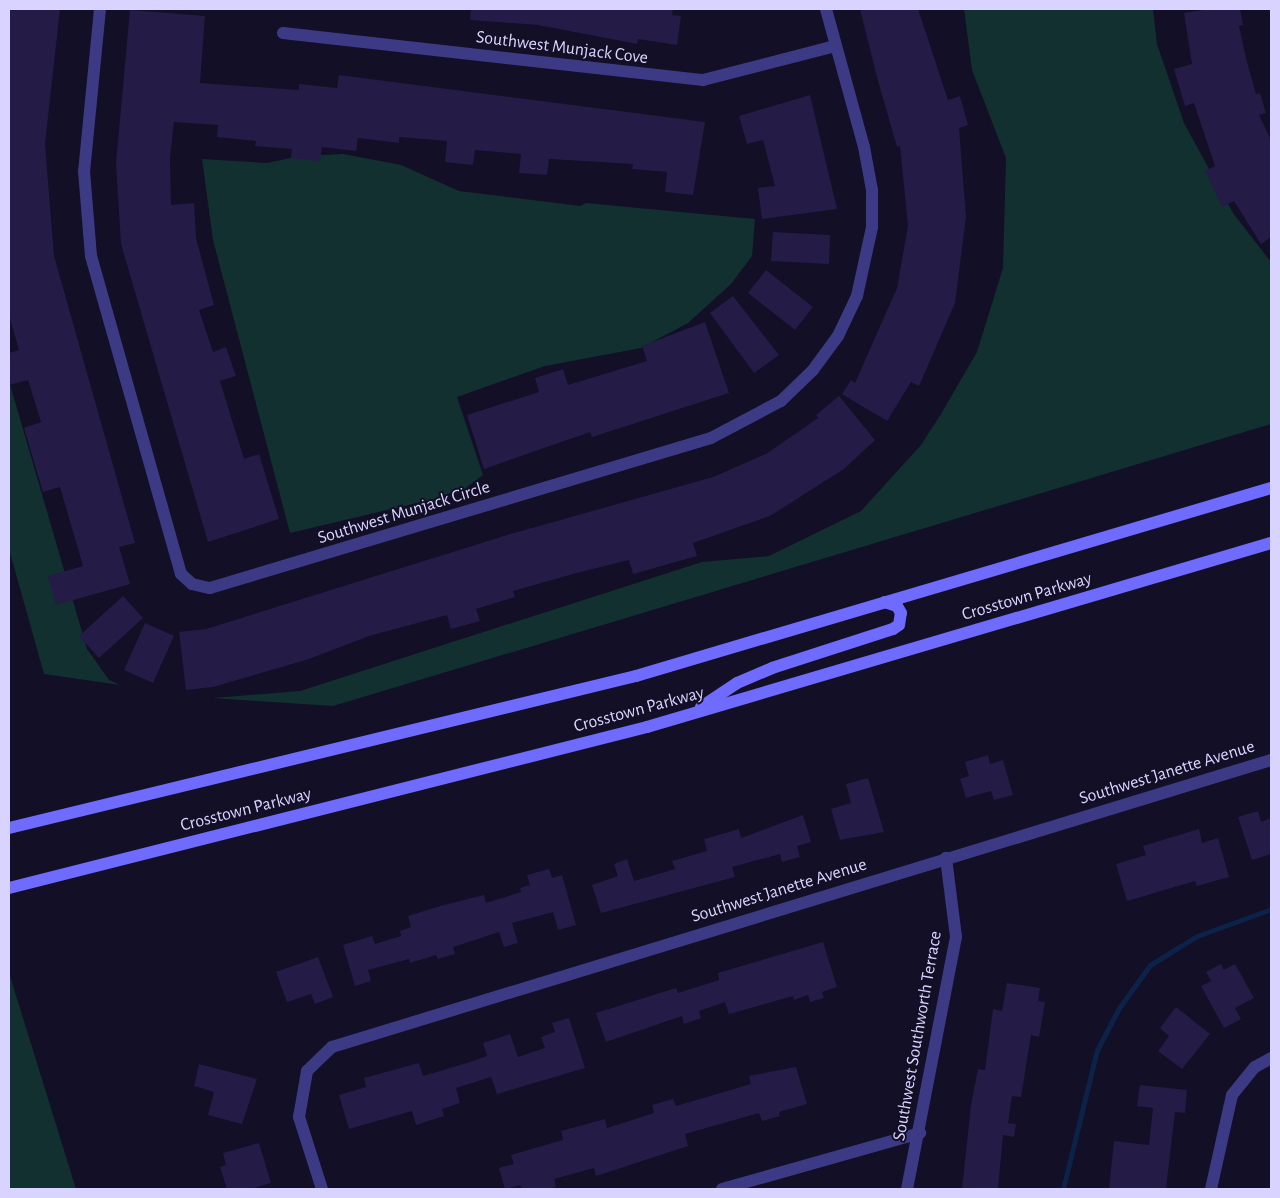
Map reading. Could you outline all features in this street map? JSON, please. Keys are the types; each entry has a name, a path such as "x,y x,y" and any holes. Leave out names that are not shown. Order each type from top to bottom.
{"main road":[{"name":"Crosstown Parkway","path":"9,828 636,676 1271,488"},
{"name":"Crosstown Parkway","path":"9,888 691,714 1271,543"},
{"path":"691,714 737,683 772,668 893,629 899,625 901,613 897,606 885,602"}],"street":[{"name":"Southwest Munjack Circle","path":"100,9 84,171 91,256 181,574 192,584 210,588 712,438 782,401 814,370 838,336 856,296 869,252 872,190 826,9"},
{"name":"Southwest Munjack Cove","path":"283,33 703,80 835,46"},
{"name":"Southwest Janette Avenue","path":"322,1189 299,1117 307,1071 332,1047 1271,760"},
{"name":"Southwest Southworth Terrace","path":"907,1189 920,1133 956,937 946,858"},
{"path":"1211,1189 1232,1095 1242,1080 1271,1058"},
{"path":"722,1189 920,1133"}],"green space":[{"path":"964,9 1153,9 1157,44 1184,123 1233,213 1271,262 1271,424 333,706 212,698 300,691 702,562 769,556 861,511 921,445 941,414 977,352 1003,268 1006,158 972,70"},
{"path":"343,154 401,165 459,191 580,206 586,203 755,219 752,256 731,284 688,323 641,348 545,366 457,397 483,475 459,493 290,533 213,240 202,159 267,163 300,156"},
{"path":"9,381 87,649 109,680 120,685 44,674 9,549"},
{"path":"10,976 76,1189 9,1189"}],"building":[{"path":"9,9 60,9 45,144 54,256 135,543 119,547 130,584 56,605 48,576 83,566 60,487 43,492 24,428 41,422 28,380 9,385 9,353 19,350 9,315"},
{"path":"471,9 673,9 672,15 681,16 677,45 638,39 637,44 538,25 470,20"},
{"path":"860,9 918,9 948,100 960,96 968,125 959,128 966,217 955,303 919,386 911,382 887,421 842,394 851,380 855,383 897,288 908,226 900,146 897,147"},
{"path":"1209,9 1240,9 1243,25 1239,26 1247,62 1256,94 1260,93 1266,113 1259,115 1271,140 1271,237 1261,244 1234,201 1222,207 1205,171 1215,166 1194,103 1185,106 1174,69 1192,64 1184,13"},
{"path":"130,10 205,16 200,83 299,90 299,84 337,88 339,75 705,122 693,195 665,192 667,172 632,169 633,164 549,159 547,175 519,173 521,154 475,150 473,165 445,162 447,141 399,137 399,143 358,138 356,151 322,147 320,161 291,158 292,149 255,146 256,141 217,137 218,125 174,122 170,158 171,205 194,203 196,238 214,305 199,310 213,352 226,347 236,376 220,381 244,459 259,454 279,519 208,542 121,244 116,163"},
{"path":"810,95 837,209 762,219 758,188 775,186 763,140 747,144 739,116"},
{"path":"773,232 830,235 829,264 771,261"},
{"path":"766,270 813,307 795,330 748,293"},
{"path":"733,296 779,355 754,373 710,313"},
{"path":"705,322 729,393 592,437 590,432 484,469 467,415 539,392 535,378 563,369 568,385 647,361 642,346"},
{"path":"839,396 875,440 844,469 770,516 693,543 697,556 633,574 629,560 573,574 513,591 515,597 476,609 480,621 451,629 447,615 369,636 306,660 213,687 186,690 179,632 206,629 504,536 713,477 766,454 818,418 816,415"},
{"path":"123,596 143,618 99,658 79,636"},
{"path":"145,623 174,636 153,683 124,670"},
{"path":"988,755 990,764 1003,760 1013,795 994,800 991,791 966,798 960,779 969,776 965,762"},
{"path":"868,778 884,832 840,840 831,809 851,803 846,784"},
{"path":"1258,811 1261,822 1271,818 1271,854 1252,860 1238,817"},
{"path":"803,815 811,842 797,846 800,857 782,862 780,854 732,867 735,877 601,913 592,885 618,876 614,864 627,859 634,881 675,869 672,861 707,851 704,839 739,829 741,838"},
{"path":"1199,829 1202,843 1218,838 1229,877 1197,886 1195,881 1127,901 1116,864 1146,855 1143,846"},
{"path":"549,869 552,878 562,875 576,925 558,930 553,912 512,923 518,943 504,947 499,932 453,947 455,954 438,959 436,955 410,963 409,959 368,970 371,981 355,986 343,945 372,936 375,944 401,936 400,931 411,927 408,916 440,906 484,895 486,903 521,892 520,888 530,885 527,875"},
{"path":"823,942 837,987 822,992 824,998 810,1002 808,995 794,1000 793,996 729,1014 725,1002 699,1011 701,1018 684,1024 682,1016 606,1042 596,1013 676,988 678,993 719,980 718,973"},
{"path":"318,957 333,997 315,1004 311,994 287,1002 276,972"},
{"path":"1221,964 1224,970 1235,964 1254,998 1235,1008 1241,1019 1224,1028 1201,986 1211,981 1206,972"},
{"path":"1007,983 1040,988 1038,1001 1045,1002 1039,1037 1031,1035 1021,1097 1012,1096 1008,1123 1016,1124 1014,1137 1003,1135 998,1189 962,1189 971,1105 978,1069 985,1070 993,1009 1002,1011"},
{"path":"1176,1007 1210,1034 1182,1069 1158,1051 1169,1036 1160,1028"},
{"path":"569,1018 585,1068 497,1094 491,1077 456,1088 460,1103 442,1109 444,1116 416,1125 412,1111 349,1129 339,1095 366,1087 364,1078 419,1063 423,1076 467,1063 487,1056 483,1043 510,1034 518,1057 545,1048 541,1037 555,1032 552,1023"},
{"path":"199,1064 257,1079 242,1124 208,1115 214,1092 194,1086"},
{"path":"796,1067 807,1104 779,1112 780,1116 762,1121 759,1113 685,1134 688,1146 596,1176 594,1168 554,1179 556,1187 549,1189 522,1189 520,1185 505,1189 499,1168 514,1164 511,1155 563,1140 561,1131 605,1119 607,1128 654,1113 652,1105 673,1099 676,1106 751,1084 749,1076"},
{"path":"1140,1085 1187,1090 1185,1113 1175,1112 1166,1189 1109,1189 1114,1141 1149,1145 1153,1108 1137,1106"},
{"path":"259,1143 271,1183 251,1189 227,1189 220,1167 226,1165 223,1153"}],"waterway":[{"path":"1063,1189 1097,1050 1119,1008 1150,965 1197,936 1271,909"}]}
